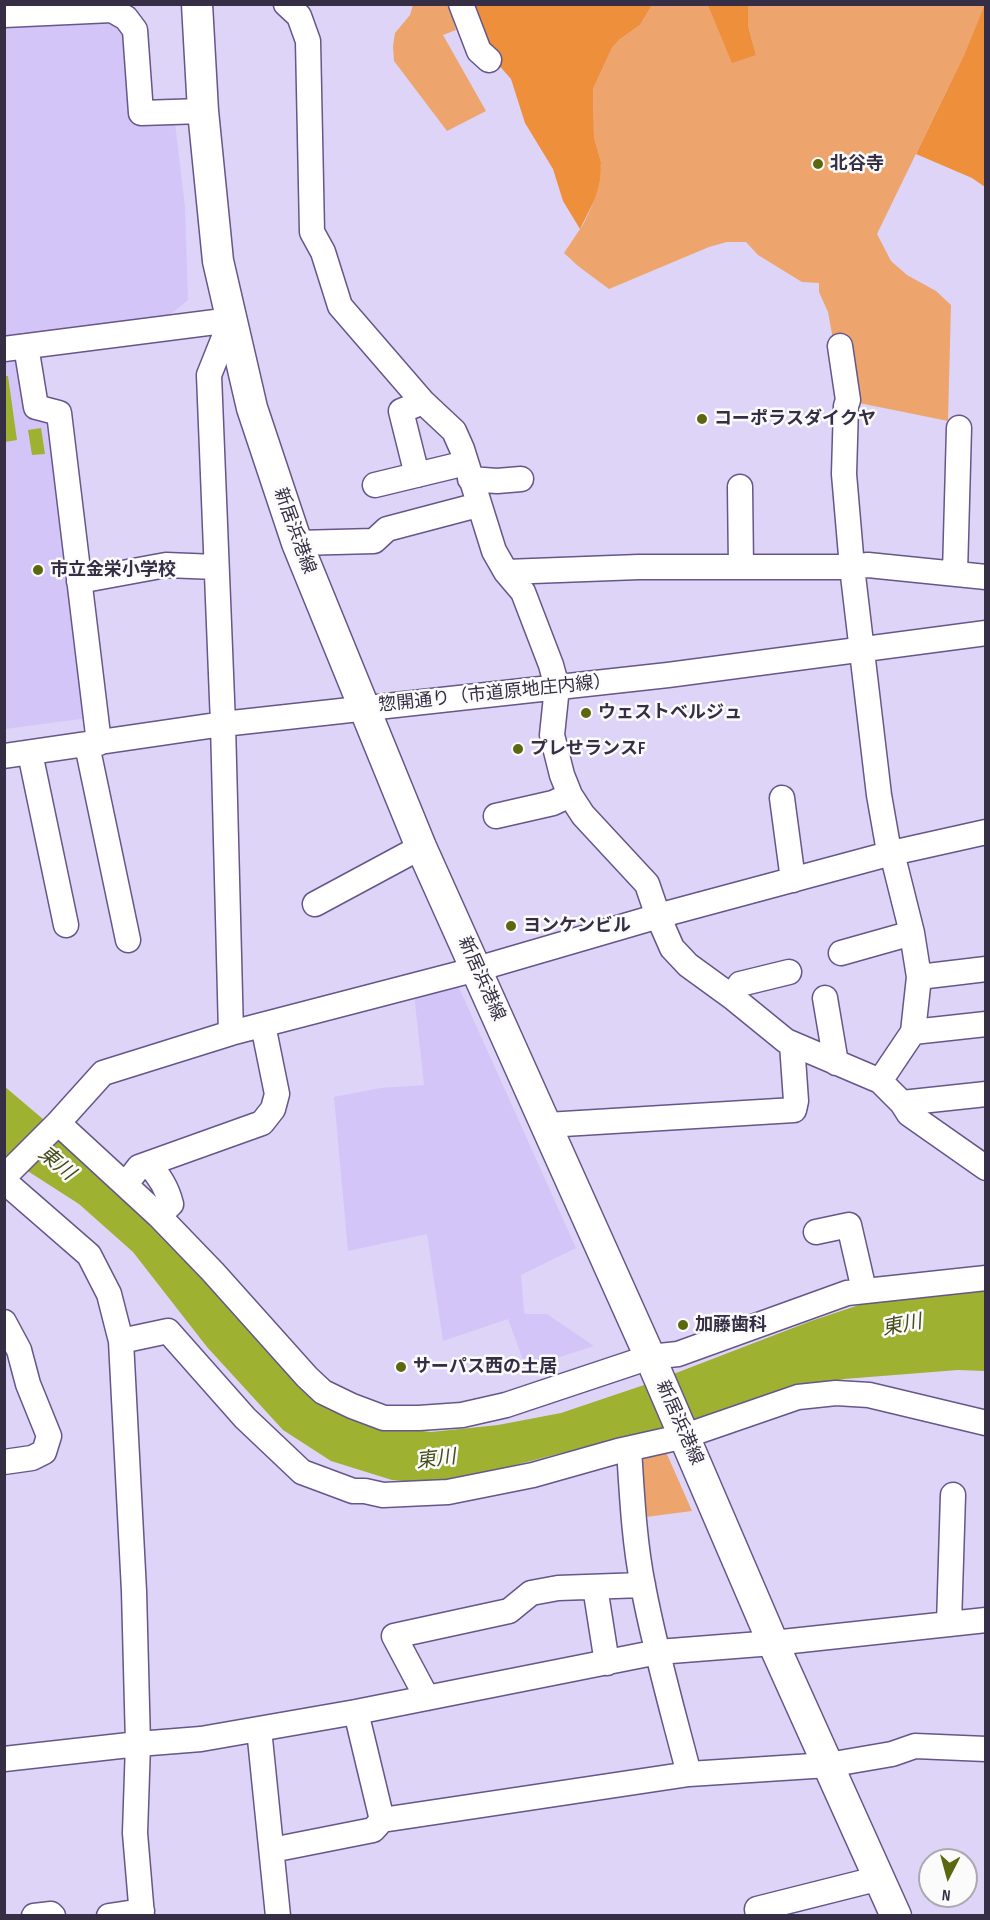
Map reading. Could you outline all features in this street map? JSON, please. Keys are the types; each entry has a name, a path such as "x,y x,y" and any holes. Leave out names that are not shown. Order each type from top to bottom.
{"main road":[{"name":"新居浜港線","path":"197,4 203,111 219,261 252,408 297,543 421,847 547,1125 773,1643 896,1916"}],"street":[{"path":"286,4 299,16 308,41 312,232 323,252 340,306 423,402 453,431 462,449 494,550 506,572 523,592 540,635 556,687 552,735 562,775 570,795 583,815 647,884 672,948 688,965 786,1041 880,1081 902,1103 909,1114 986,1168"},
{"path":"461,4 479,51 489,60"},
{"path":"4,15 112,10 126,18 135,30 141,113 203,111"},
{"path":"128,940 93,744 79,581 59,414 36,407 15,348 231,320 209,375 223,723 231,1033"},
{"path":"840,346 848,400 844,474 852,567 879,795 888,846 892,853 912,933 919,978 913,1032 880,1081"},
{"path":"417,475 401,411 423,402"},
{"path":"955,573 959,428"},
{"path":"375,485 417,475 468,471 497,481 521,479"},
{"path":"740,487 741,567"},
{"path":"297,543 374,541 387,529 478,505"},
{"path":"79,581 166,565 216,567"},
{"path":"506,572 639,567 852,567 868,565 986,577"},
{"name":"惣開通り（市道原地庄内線）","path":"4,756 223,723 668,675 986,633"},
{"path":"30,753 66,925"},
{"path":"496,816 554,803 570,795"},
{"path":"782,798 793,880"},
{"path":"110,1916 142,1913 135,1833 138,1744 133,1567 122,1341 109,1294 88,1255 7,1176 103,1073 231,1033 477,969 658,916 892,853 986,832"},
{"path":"315,904 421,847"},
{"path":"841,953 912,933"},
{"path":"919,978 986,969"},
{"path":"732,997 740,984 789,972"},
{"path":"825,998 836,1063"},
{"path":"126,1184 140,1167 262,1123 273,1109 277,1094 263,1024"},
{"path":"913,1032 986,1024"},
{"path":"547,1125 794,1110 796,1101 792,1044"},
{"path":"902,1103 986,1094"},
{"path":"57,1124 159,1216 323,1392 384,1418 462,1415 506,1405 651,1360 678,1354 847,1293 986,1278"},
{"path":"148,1164 156,1172 168,1192 171,1204 159,1216"},
{"path":"816,1232 849,1225 864,1290"},
{"path":"4,1323 19,1350 28,1384 49,1436 44,1452 32,1458 4,1462"},
{"path":"122,1341 168,1332 245,1418 302,1472 353,1491 398,1496 448,1492 532,1475 684,1435 798,1397 836,1393 868,1395 986,1423"},
{"path":"629,1449 634,1520 643,1585 689,1774"},
{"path":"949,1624 952,1495"},
{"path":"427,1698 394,1636 509,1611 531,1593 558,1588 643,1585"},
{"path":"595,1587 607,1663"},
{"path":"4,1759 201,1739 356,1712 658,1652 773,1643 986,1620"},
{"path":"356,1712 382,1820"},
{"path":"259,1729 278,1916"},
{"path":"272,1850 373,1830 382,1820 689,1774 828,1765 892,1754 915,1746 986,1749"},
{"path":"758,1916 757,1909 880,1878"},
{"path":"34,1916 51,1914 53,1916"}],"shaded area":[{"path":"985,4 985,187 972,178 916,154 964,55"},
{"path":"413,5 449,5 456,30 443,35 486,111 447,131 394,61 395,33 410,15"},
{"path":"465,5 652,5 640,25 612,48 593,89 594,137 601,162 600,180 595,199 580,229 563,201 553,169 525,123 511,79 489,54"},
{"path":"652,5 708,5 756,55 748,25 748,5 985,5 964,55 877,234 891,261 907,275 936,291 951,305 948,421 854,402 834,345 828,312 819,292 819,283 802,282 758,255 746,242 727,242 709,247 609,289 564,253 584,223 595,199 601,162 594,137 593,89 612,48 640,25"},
{"path":"708,5 748,5 748,25 756,55 732,63"},
{"path":"103,17 122,27 136,122 175,123 185,207 188,300 165,319 5,339 5,23"},
{"name":"市立金栄小学校","path":"19,361 54,422 88,718 5,729 4,363"},
{"path":"457,983 576,1248 521,1275 524,1312 525,1314 547,1314 594,1346 526,1368 508,1319 443,1341 427,1234 348,1251 334,1097 380,1088 424,1085 414,994"},
{"path":"637,1452 666,1452 692,1511 638,1518"}],"water":[{"path":"5,376 8,376 17,440 5,442"},
{"path":"41,428 45,454 32,455 28,430"},
{"name":"東川","path":"4,1086 50,1125 244,1313 385,1426 431,1432 498,1425 561,1413 650,1383 811,1321 865,1303 899,1295 985,1283 985,1371 958,1370 844,1379 799,1388 665,1428 473,1476 426,1483 392,1480 331,1461 283,1430 207,1347 133,1252 79,1204 12,1161 5,1154"}],"place":[{"name":"北谷寺","path":"818,164"},
{"name":"コーポラスダイクヤ","path":"702,419"},
{"name":"市立金栄小学校","path":"38,570"},
{"name":"ウェストベルジュ","path":"586,713"},
{"name":"プレせランスF","path":"518,749"},
{"name":"ヨンケンビル","path":"511,926"},
{"name":"加藤歯科","path":"683,1325"},
{"name":"サーパス西の土居","path":"401,1367"}]}
